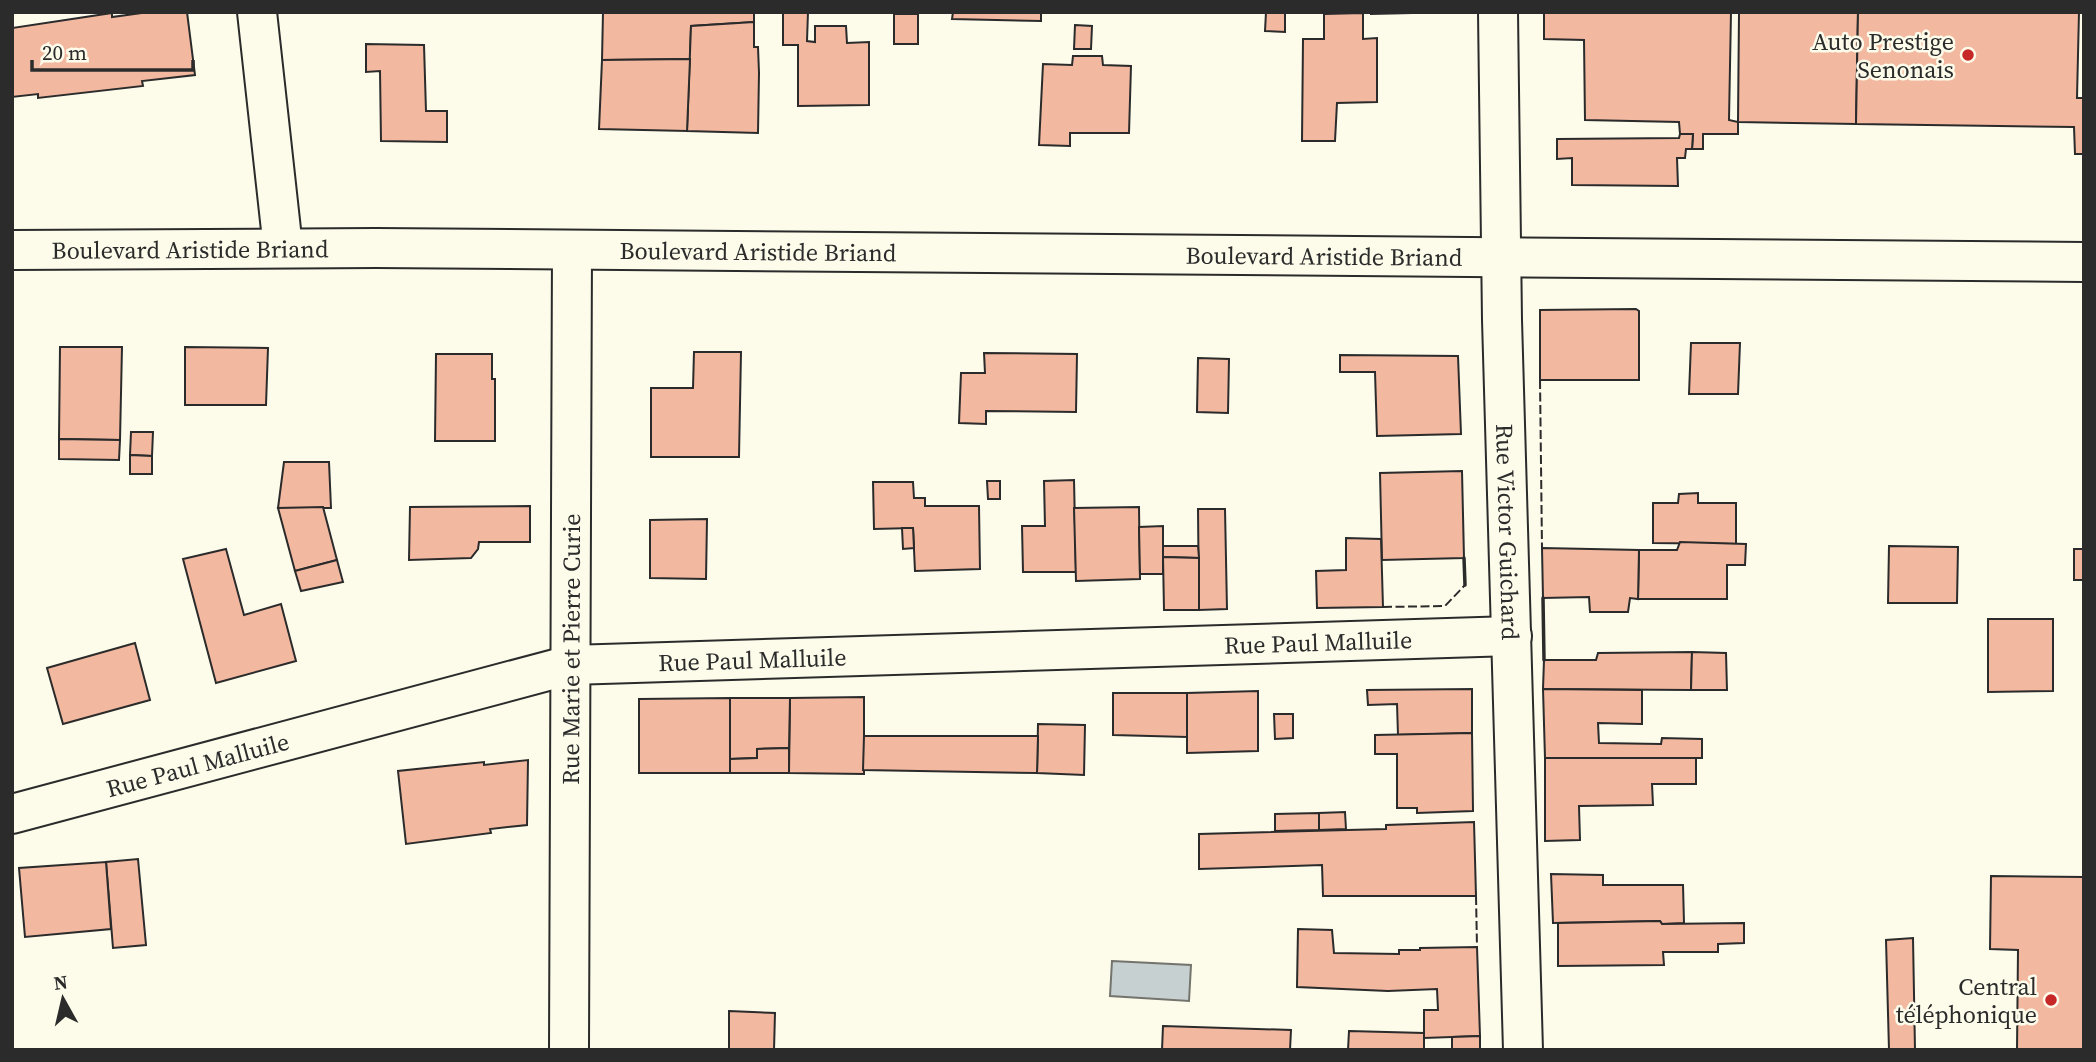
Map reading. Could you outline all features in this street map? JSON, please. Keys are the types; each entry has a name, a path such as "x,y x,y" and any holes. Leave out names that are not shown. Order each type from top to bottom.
{"main road":[{"path":"257,12 283,248"},
{"name":"Rue Victor Guichard","path":"1498,12 1502,320 1523,1050"},
{"name":"Boulevard Aristide Briand","path":"12,250 283,248 2084,262"},
{"name":"Rue Marie et Pierre Curie","path":"569,1050 572,250"},
{"name":"Rue Paul Malluile","path":"12,814 570,665 1512,636"}],"shaded area":[{"path":"1112,961 1191,965 1189,1001 1110,996"}],"building":[{"path":"149,12 187,12 195,75 142,81 143,86 38,98 38,94 12,97 12,28 112,13 112,17"},
{"path":"603,12 754,12 754,22 691,26 690,59 602,60"},
{"path":"783,12 808,12 807,41 815,42 815,26 846,26 847,43 869,42 869,105 798,106 798,45 783,45"},
{"path":"953,12 1041,12 1041,21 952,19"},
{"path":"1266,12 1285,12 1285,32 1265,31"},
{"path":"1412,12 1412,13 1371,14"},
{"path":"1544,12 1731,12 1729,120 1738,122 1738,134 1703,134 1703,149 1692,149 1693,134 1680,134 1679,122 1585,120 1584,40 1544,39"},
{"path":"1739,12 1858,12 1856,124 1738,122"},
{"name":"Auto Prestige Senonais","path":"1858,12 2079,12 2077,98 2084,98 2084,154 2075,154 2074,127 1856,124"},
{"path":"1363,13 1363,39 1377,38 1377,102 1337,103 1335,141 1302,141 1303,39 1324,39 1324,14"},
{"path":"894,14 918,14 918,44 894,44"},
{"path":"754,22 754,47 758,47 759,73 758,133 687,131 691,26"},
{"path":"1075,25 1092,26 1091,49 1074,49"},
{"path":"366,44 424,45 426,111 447,111 447,142 381,141 380,71 366,72"},
{"path":"1073,56 1102,56 1103,65 1131,66 1129,133 1070,133 1070,146 1039,145 1043,64 1072,65"},
{"path":"690,59 687,131 599,129 602,60"},
{"path":"1680,134 1693,134 1692,149 1686,149 1685,158 1677,158 1678,186 1572,185 1572,158 1557,159 1557,139 1679,138"},
{"path":"1540,310 1639,311 1639,380 1540,380"},
{"path":"1691,343 1740,343 1738,394 1689,394"},
{"path":"60,347 122,347 120,440 59,439"},
{"path":"185,347 268,348 266,405 185,405"},
{"path":"694,352 741,352 739,457 651,457 651,388 693,388"},
{"path":"984,353 1077,354 1076,412 986,411 986,424 959,423 961,373 985,373"},
{"path":"436,354 492,354 492,379 495,379 495,441 435,441"},
{"path":"1340,355 1458,356 1461,434 1377,436 1375,372 1340,372"},
{"path":"1198,358 1229,359 1228,413 1197,412"},
{"path":"131,432 153,432 152,456 130,455"},
{"path":"59,439 120,440 119,460 59,459"},
{"path":"130,455 152,456 152,474 130,474"},
{"path":"284,462 329,462 331,508 278,508"},
{"path":"1462,471 1464,558 1382,560 1380,473"},
{"path":"1074,480 1076,572 1023,572 1022,526 1045,526 1044,481"},
{"path":"987,481 1000,481 1000,499 988,499"},
{"path":"873,482 913,482 914,498 925,498 925,506 979,506 980,569 915,571 913,528 874,529"},
{"path":"1698,493 1698,503 1736,503 1736,544 1653,543 1653,503 1678,503 1679,494"},
{"path":"530,506 530,542 479,542 478,549 471,558 409,560 410,507"},
{"path":"323,507 337,560 295,571 278,508"},
{"path":"1139,507 1140,579 1076,581 1074,508"},
{"path":"1198,509 1225,509 1227,609 1199,610"},
{"path":"707,519 706,579 650,578 650,520"},
{"path":"1163,526 1163,574 1140,574 1139,527"},
{"path":"902,528 913,528 914,548 903,549"},
{"path":"1346,538 1381,539 1383,607 1317,608 1316,571 1346,570"},
{"path":"1680,542 1746,544 1745,565 1727,565 1727,599 1638,599 1639,550 1677,550"},
{"path":"1163,546 1198,546 1199,558 1163,557"},
{"path":"1889,546 1958,547 1957,603 1888,603"},
{"path":"1542,548 1639,550 1638,599 1630,598 1628,612 1590,612 1589,597 1543,598"},
{"path":"226,549 244,615 281,604 296,661 216,683 183,559"},
{"path":"2074,549 2084,549 2084,580 2074,580"},
{"path":"1163,557 1199,558 1199,610 1164,610"},
{"path":"337,560 343,582 301,591 295,571"},
{"path":"1988,619 2053,619 2053,691 1988,692"},
{"path":"135,643 150,700 63,724 47,668"},
{"path":"1692,652 1691,690 1543,689 1544,660 1596,660 1598,653"},
{"path":"1692,652 1726,653 1727,690 1691,690"},
{"path":"1472,689 1472,733 1398,735 1397,704 1368,705 1367,690"},
{"path":"1543,689 1642,690 1642,724 1598,723 1599,743 1661,744 1662,738 1702,739 1702,758 1545,758"},
{"path":"1258,691 1258,751 1187,753 1187,693"},
{"path":"1113,693 1187,693 1187,737 1113,735"},
{"path":"864,697 864,774 789,773 790,698"},
{"path":"730,698 790,698 789,748 757,749 757,758 730,759"},
{"path":"730,698 730,773 639,773 639,699"},
{"path":"1274,714 1293,714 1293,738 1275,739"},
{"path":"1038,724 1085,725 1084,775 1037,773"},
{"path":"1472,733 1473,811 1417,813 1417,808 1397,808 1397,754 1375,754 1375,735"},
{"path":"864,736 1038,736 1037,773 863,770"},
{"path":"789,748 789,773 730,773 730,759 757,758 757,749"},
{"path":"1545,758 1696,758 1696,784 1652,784 1653,805 1579,806 1580,840 1545,841"},
{"path":"528,760 527,825 490,829 491,833 406,844 398,771"},
{"path":"1345,812 1346,829 1319,830 1319,813"},
{"path":"1319,813 1319,830 1275,831 1275,814"},
{"path":"1474,822 1476,896 1323,896 1322,865 1199,869 1199,834 1386,829 1386,825"},
{"path":"138,859 146,945 113,948 106,862"},
{"path":"106,862 111,929 25,937 19,868"},
{"path":"1551,874 1603,875 1603,885 1683,885 1684,923 1553,923"},
{"name":"Central téléphonique","path":"1991,876 2084,877 2084,1050 2017,1050 2018,950 1990,949"},
{"path":"1660,921 1662,924 1744,923 1744,943 1718,944 1718,952 1663,952 1664,965 1558,966 1558,923"},
{"path":"1298,929 1332,930 1334,953 1399,954 1399,950 1420,948 1477,947 1480,1036 1424,1038 1424,1010 1438,1010 1437,989 1388,991 1297,987"},
{"path":"1913,938 1915,1050 1889,1050 1886,940"},
{"path":"729,1011 775,1013 774,1050 729,1050"},
{"path":"1163,1026 1291,1030 1290,1050 1162,1050"},
{"path":"1349,1031 1424,1033 1424,1050 1348,1050"},
{"path":"1480,1036 1480,1050 1452,1050 1452,1037"}],"fence":[{"path":"1540,380 1542,548"},
{"path":"1383,607 1445,606 1465,585"},
{"path":"1476,896 1477,947"}],"wall":[{"path":"1464,558 1465,585"},
{"path":"1543,598 1544,660"}],"place":[{"name":"Auto Prestige Senonais","path":"1968,55"},
{"name":"Central téléphonique","path":"2051,1000"}]}
